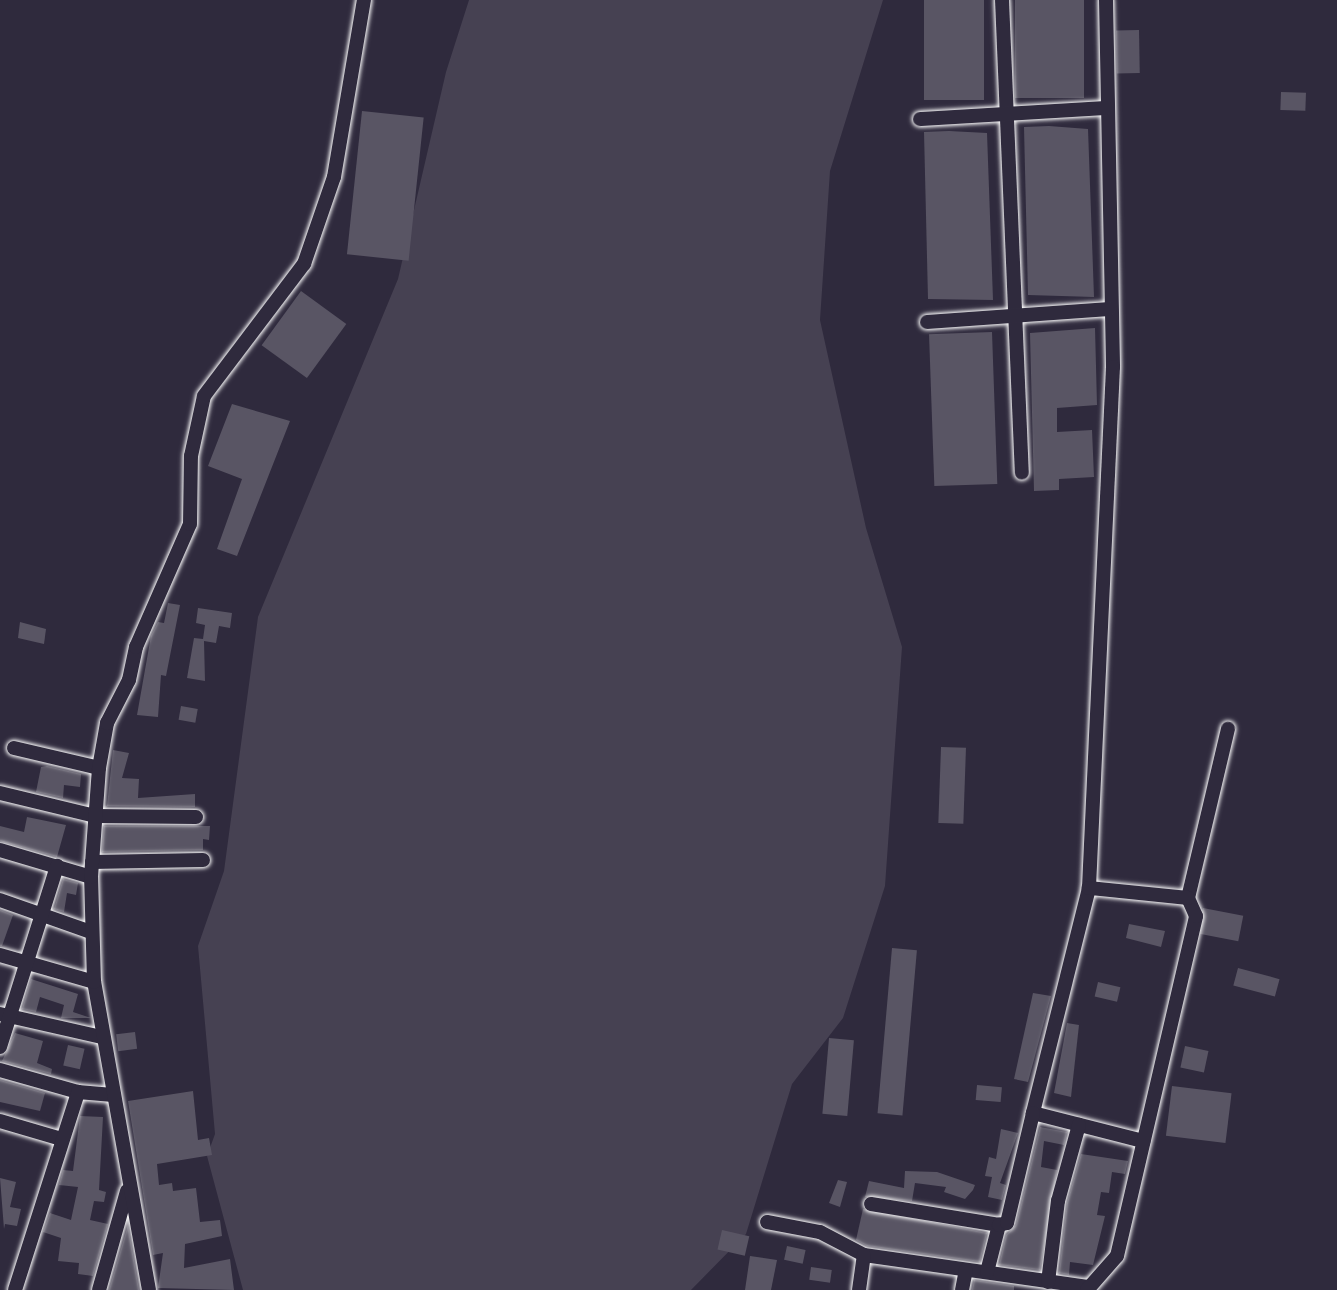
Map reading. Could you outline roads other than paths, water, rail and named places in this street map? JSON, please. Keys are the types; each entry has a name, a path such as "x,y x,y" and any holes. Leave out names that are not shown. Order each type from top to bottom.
{"street":[{"path":"149,1290 147,1258 127,1191 94,982 91,870 99,768 107,723 129,680 136,647 190,524 191,456 204,396 296,280 313,239 334,177 364,0"},
{"path":"1003,0 1022,473"},
{"path":"871,1204 999,1225 1007,1223 1089,888 1105,596 1110,309 1106,0"},
{"path":"920,120 1107,108"},
{"path":"927,322 1110,309"},
{"path":"767,1222 820,1231 864,1255 987,1272 1030,1285 1048,1282 1087,1288 1116,1256 1196,916 1188,898 1227,729"},
{"path":"14,748 99,768"},
{"path":"0,793 95,816 196,817"},
{"path":"0,850 57,866 91,870 203,860"},
{"path":"0,1047 5,1016 42,916 57,866"},
{"path":"1089,888 1188,898"},
{"path":"0,900 91,932"},
{"path":"0,955 94,982"},
{"path":"5,1016 101,1037"},
{"path":"0,1070 78,1092 110,1095"},
{"path":"15,1290 78,1092"},
{"path":"1033,1113 1143,1141"},
{"path":"0,1121 61,1139"},
{"path":"1048,1282 1058,1201 1079,1125"},
{"path":"99,1290 127,1191"},
{"path":"987,1272 999,1225"},
{"path":"859,1290 864,1255"},
{"path":"962,1290 966,1270"}]}
